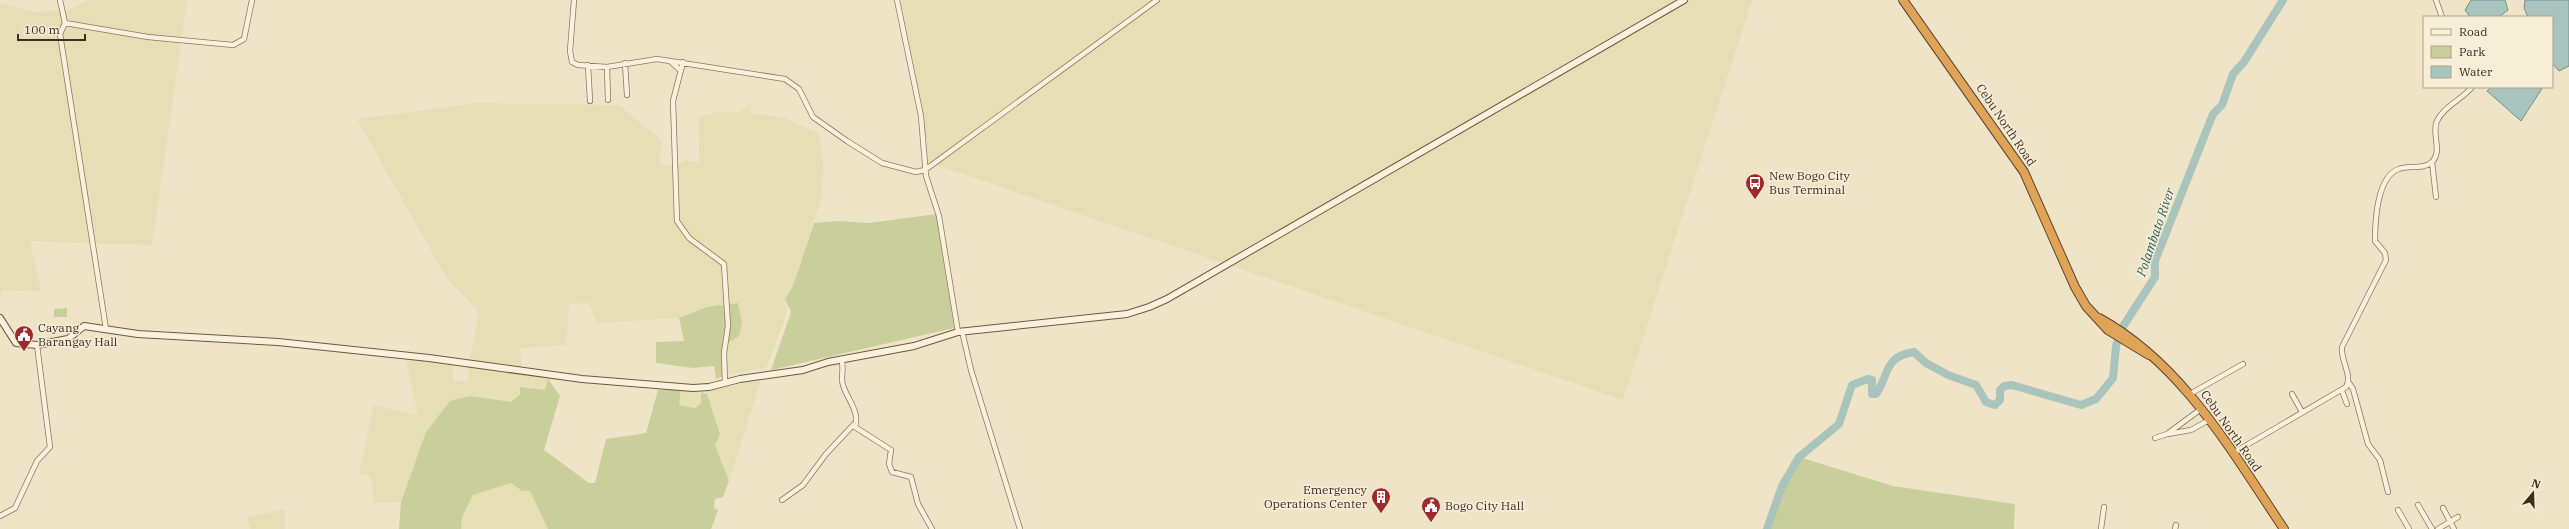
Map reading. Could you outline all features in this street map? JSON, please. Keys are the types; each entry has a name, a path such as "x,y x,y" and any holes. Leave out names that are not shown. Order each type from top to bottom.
{"highway":[{"name":"Cebu North Road","path":"1903,0 2024,172 2075,287 2094,316 2149,355 2190,394 2233,453 2284,529"}],"street":[{"path":"60,0 65,23 60,34 106,329"},
{"path":"65,23 148,37 234,45 244,39 252,0"},
{"path":"574,0 570,51 572,62 607,67 657,59 786,79 799,89 813,117 882,163 916,172 925,170 1157,0"},
{"path":"897,0 920,116 925,170 939,216 960,332 1020,529"},
{"path":"0,318 16,343 37,345 68,339 84,326 138,334 278,342 651,386 693,388 709,387 725,382 803,370 841,360 914,346 960,332 1127,314 1149,307 1417,156 1684,0"},
{"path":"2436,0 2442,16"},
{"path":"670,61 681,71"},
{"path":"683,62 673,101 677,221 689,238 724,264 728,326 724,353 725,382"},
{"path":"625,64 627,95"},
{"path":"588,65 590,101"},
{"path":"607,67 608,100"},
{"path":"2436,197 2432,162 2437,152 2437,121 2442,114 2471,88"},
{"path":"2388,492 2380,460 2368,444 2341,356 2342,347 2386,260 2385,253 2375,241 2377,209 2382,189 2387,179 2395,171 2418,167 2432,162"},
{"path":"0,516 15,508 37,461 50,447 37,345"},
{"path":"841,360 844,373 843,385 851,401 857,421 855,427 891,450 889,464 892,472 911,476 918,504 932,529"},
{"path":"2190,394 2243,364"},
{"path":"2233,453 2302,412 2342,391 2349,383"},
{"path":"2342,391 2347,404"},
{"path":"2292,394 2302,412"},
{"path":"2167,434 2201,409"},
{"path":"2155,438 2167,434 2191,430 2209,420"},
{"path":"782,500 803,485 826,454 857,421"},
{"path":"2418,505 2432,529"},
{"path":"2101,529 2104,507"},
{"path":"2443,508 2454,529"},
{"path":"2398,510 2409,529"},
{"path":"2438,529 2458,517"}],"shaded area":[{"path":"89,0 187,0 152,245 30,241 41,291 3,290 0,298 0,3 33,12 68,10"},
{"path":"901,0 1752,0 1623,400 928,162 924,119"},
{"path":"477,103 619,105 662,141 659,164 674,166 686,160 700,163 698,118 717,112 738,112 751,104 750,113 785,118 819,134 823,161 822,196 793,286 785,299 787,310 766,368 723,376 707,307 679,318 596,323 589,303 569,304 566,345 521,348 524,344 520,348 523,374 548,379 546,390 525,387 511,402 470,396 426,432 401,502 375,503 370,476 359,473 374,405 418,416 406,359 453,364 453,381 469,381 468,368 479,312 447,279 357,119"},
{"path":"761,380 729,481 715,444 720,434 706,391"},
{"path":"700,389 701,403 695,408 679,405 681,390"},
{"path":"511,483 522,491 530,491 548,529 461,529 462,517 473,495"},
{"path":"285,509 285,529 250,529 247,518"}],"green space":[{"path":"936,214 954,328 771,370 791,312 785,299 793,286 814,223 837,221 869,223"},
{"path":"738,303 742,322 739,336 723,346 723,376 716,379 714,366 693,368 656,363 656,342 684,341 679,318 707,307"},
{"path":"67,308 67,317 54,317 54,309"},
{"path":"548,379 560,396 544,450 589,483 595,483 606,439 646,433 658,390 681,390 679,405 695,408 701,403 701,392 707,394 720,434 715,445 729,481 723,497 715,499 714,508 718,510 711,529 548,529 530,491 522,491 511,483 473,495 462,517 461,529 399,529 401,502 426,432 450,401 470,396 511,402 520,394 520,387 545,390"},
{"path":"1799,457 1893,486 2015,504 2014,529 1767,529 1782,486"}],"water":[{"path":"2471,0 2505,0 2508,10 2500,16 2469,16 2465,10"},
{"path":"2525,0 2569,0 2569,66 2559,71 2553,64 2553,16 2528,16 2524,8"},
{"path":"2490,88 2542,88 2521,121 2487,91"}],"waterway":[{"name":"Polambato River","path":"1767,529 1782,486 1799,457 1839,424 1852,385 1868,379 1872,380 1872,394 1876,394 1892,362 1904,354 1914,352 1926,363 1948,375 1976,385 1986,402 1995,405 2000,400 2000,390 2004,386 2012,385 2081,405 2096,399 2113,378 2116,346 2122,328 2155,277 2155,261 2213,114 2222,105 2233,74 2244,62 2283,0"}],"place":[{"name":"New Bogo City Bus Terminal","path":"1755,200"},
{"name":"Cayang Barangay Hall","path":"24,352"},
{"name":"Emergency Operations Center","path":"1381,514"},
{"name":"Bogo City Hall","path":"1431,523"}]}
